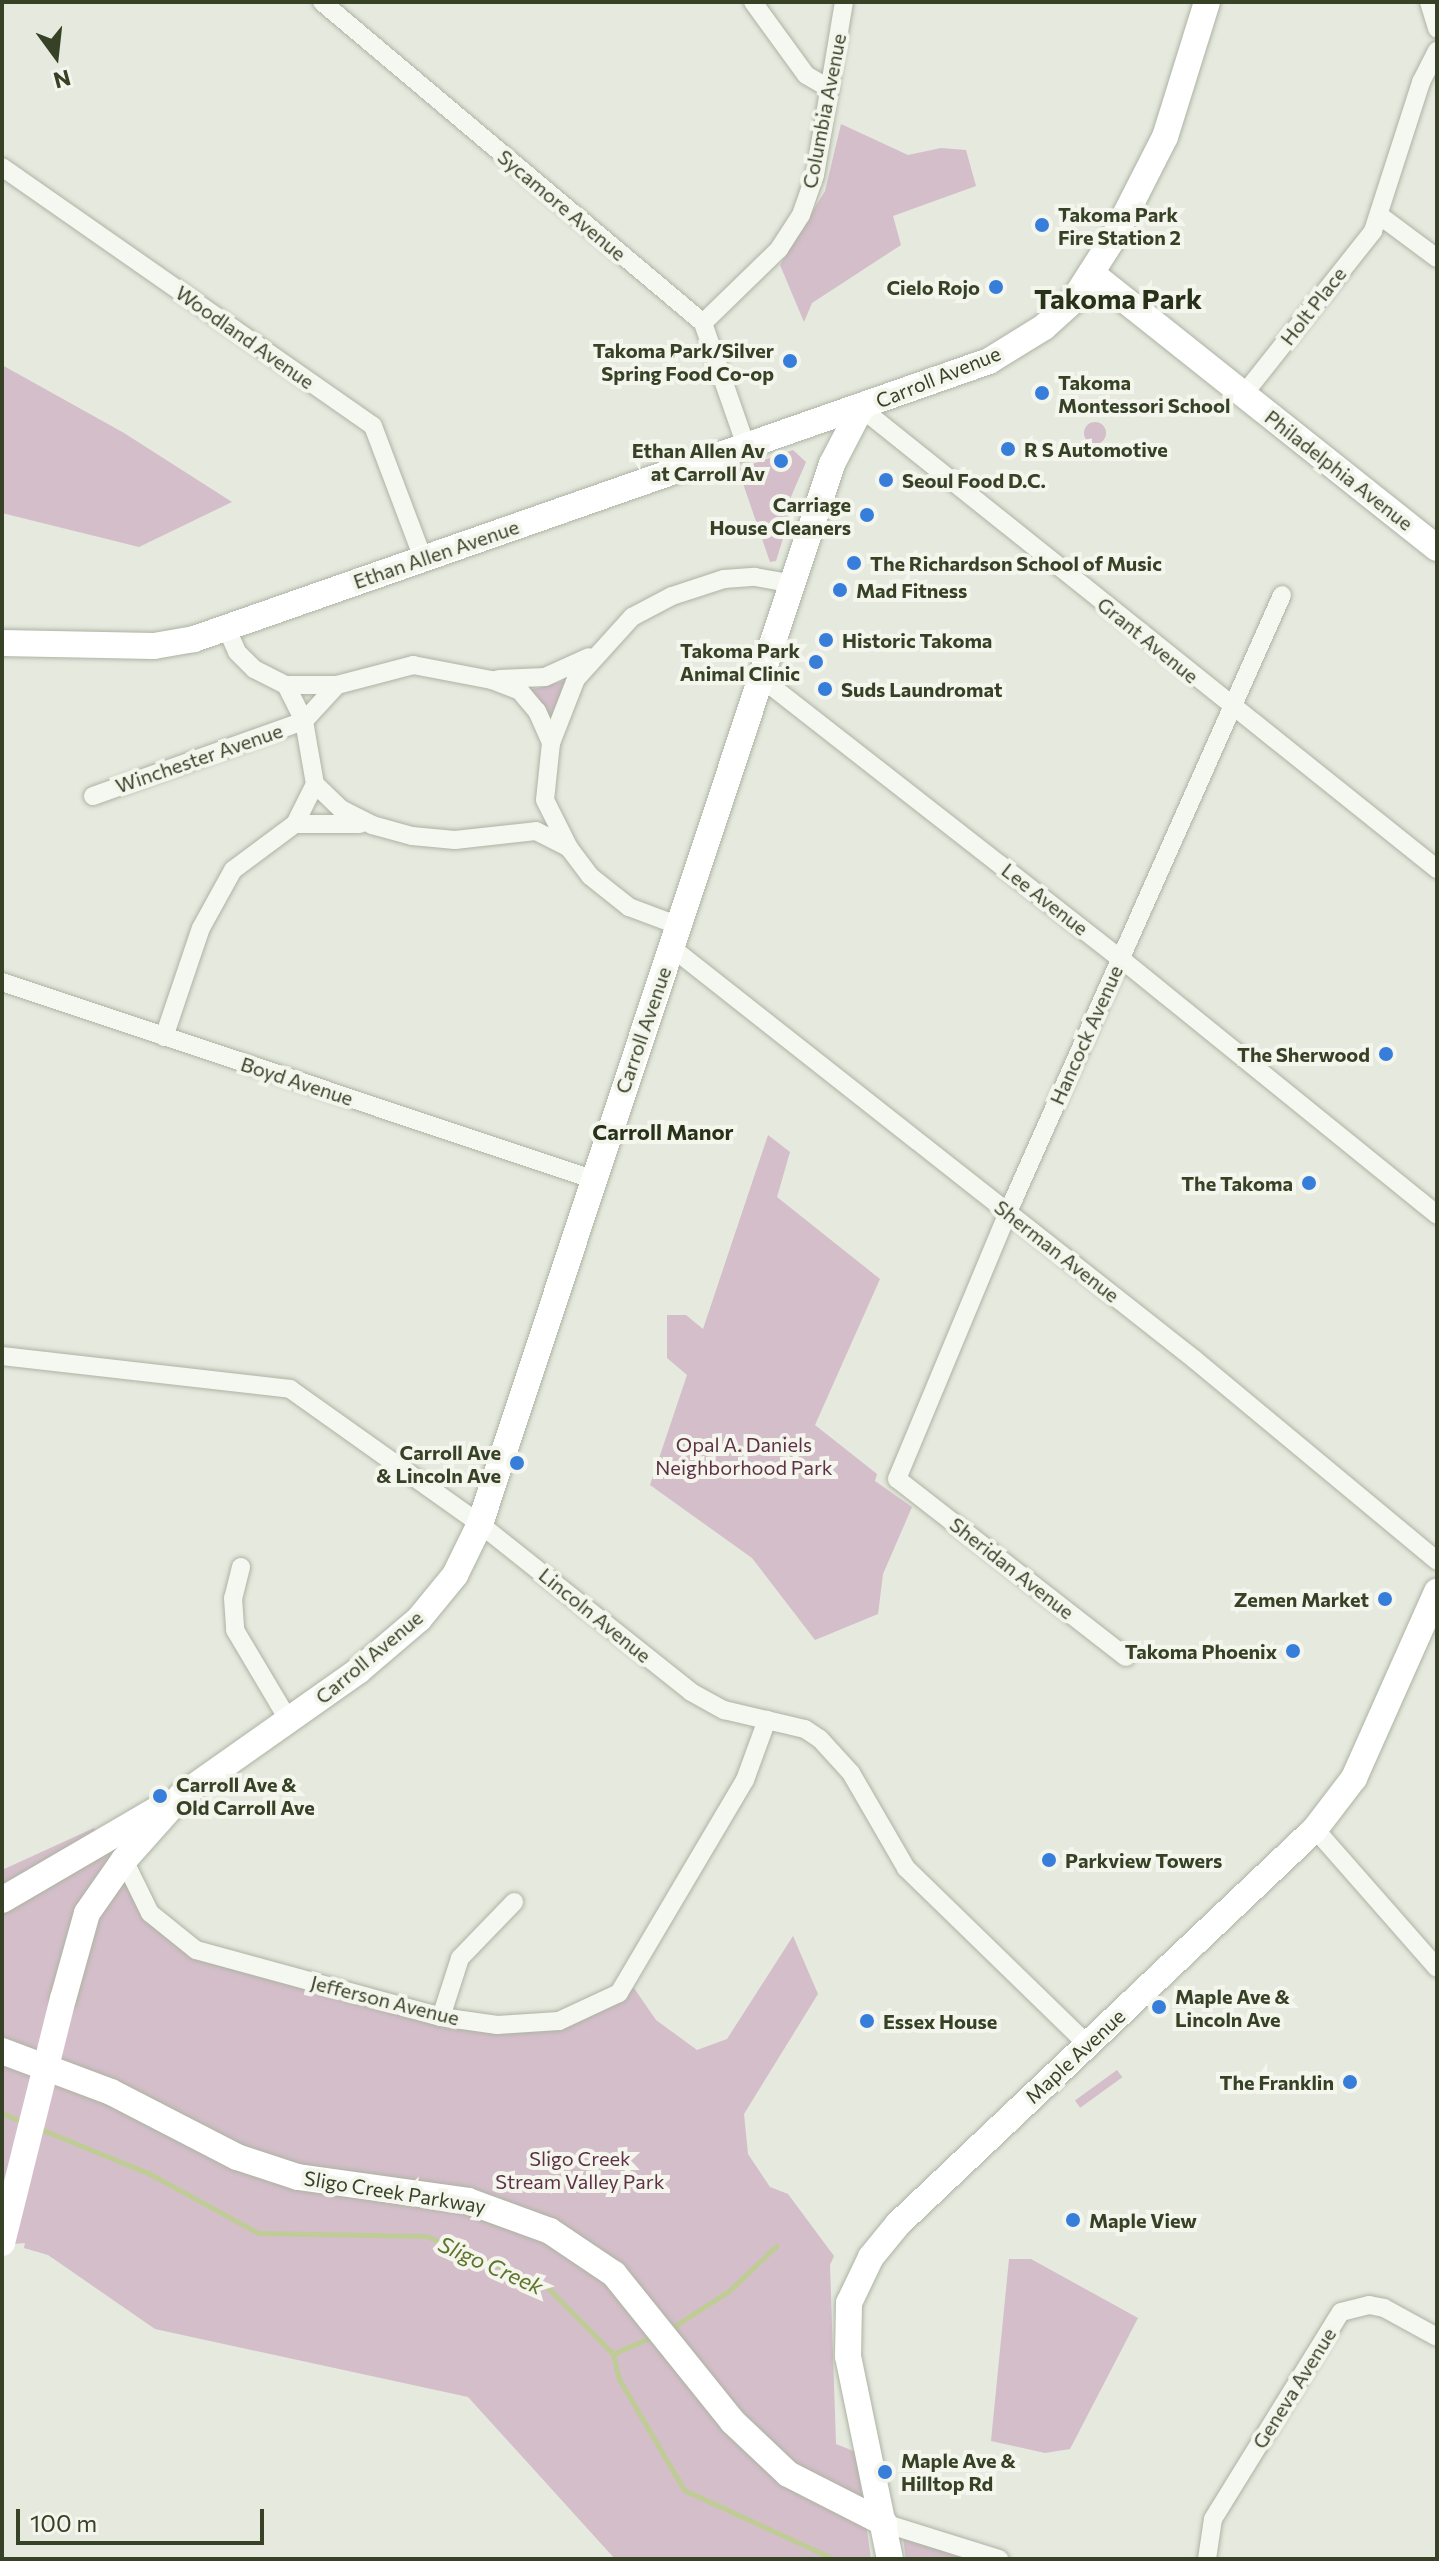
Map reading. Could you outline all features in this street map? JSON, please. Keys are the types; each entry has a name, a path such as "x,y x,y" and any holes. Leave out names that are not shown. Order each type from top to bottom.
{"main road":[{"name":"Carroll Avenue","path":"2,2243 87,1913 124,1860 181,1796 289,1721 419,1619 455,1575 480,1524 592,1179 832,464 861,408 989,361 1044,327 1073,301 1165,137 1207,2"},
{"name":"Philadelphia Avenue","path":"1091,273 1437,548"},
{"name":"Ethan Allen Avenue","path":"2,643 154,646 226,627 861,408"},
{"name":"Maple Avenue","path":"890,2559 848,2356 849,2303 871,2257 898,2224 1315,1829 1354,1778 1437,1592"},
{"path":"2,1900 181,1796"},
{"name":"Sligo Creek Parkway","path":"2,2051 111,2092 237,2157 298,2177 389,2187 511,2213 587,2254 649,2312 732,2421 788,2474 884,2523"}],"street":[{"name":"Sycamore Avenue","path":"322,2 703,323"},
{"path":"753,2 806,75 830,89"},
{"name":"Columbia Avenue","path":"703,323 779,249 801,215 815,175 844,2"},
{"path":"1429,2 1437,29"},
{"name":"Holt Place","path":"1244,394 1373,231 1421,82 1437,51"},
{"name":"Woodland Avenue","path":"2,167 373,426 423,558"},
{"path":"1379,215 1437,258"},
{"path":"703,323 746,446"},
{"name":"Grant Avenue","path":"861,408 1437,869"},
{"path":"499,833 530,819 545,800 551,743 576,679 595,653 632,617 672,596 724,579 755,577 793,584"},
{"name":"Hancock Avenue","path":"897,1479 1008,1212 1230,705 1282,595"},
{"path":"226,627 237,652 254,669 286,685 337,685 413,665 492,680 520,691 537,711 551,743"},
{"path":"492,680 545,677 595,653"},
{"name":"Lee Avenue","path":"761,678 1120,958 1437,1215"},
{"path":"286,685 305,727 315,784 341,809 372,825"},
{"path":"305,727 337,685"},
{"name":"Winchester Avenue","path":"93,796 305,727"},
{"path":"164,1037 201,928 233,870 295,824 315,784"},
{"path":"545,800 569,848"},
{"path":"295,824 372,825 455,840 536,831 569,848"},
{"name":"Sherman Avenue","path":"569,848 590,876 629,907 674,936 1437,1561"},
{"name":"Boyd Avenue","path":"2,982 592,1179"},
{"name":"Lincoln Avenue","path":"2,1356 290,1389 480,1524 691,1692 724,1710 805,1729 839,1755 906,1868 1087,2044"},
{"name":"Sheridan Avenue","path":"897,1479 1126,1657"},
{"path":"241,1567 233,1598 235,1630 289,1721"},
{"name":"Jefferson Avenue","path":"124,1860 150,1913 196,1950 441,2017 497,2025 559,2021 619,1993 745,1780 767,1720"},
{"path":"1315,1829 1437,1968"},
{"path":"441,2017 460,1958 514,1902"},
{"name":"Geneva Avenue","path":"1207,2559 1213,2519 1341,2312 1369,2305 1384,2308 1437,2337"},
{"path":"884,2523 999,2559"}],"green space":[{"path":"841,124 908,155 941,148 966,150 976,186 893,216 901,245 812,303 804,322 780,265 825,191"},
{"path":"2,365 124,433 232,502 139,547 2,513"},
{"path":"1091,422 1099,422 1106,433 1099,444 1091,444 1084,437 1084,429"},
{"path":"793,450 806,462 787,506 790,516 776,561 770,562 738,469"},
{"path":"564,681 568,687 553,717 548,716 530,690"},
{"name":"Opal A. Daniels Neighborhood Park","path":"768,1135 790,1152 777,1197 880,1279 815,1425 877,1474 875,1481 912,1507 883,1574 878,1614 815,1640 752,1558 650,1485 687,1375 667,1358 667,1315 686,1315 703,1329"},
{"name":"Sligo Creek Stream Valley Park","path":"94,1828 152,1924 192,1949 487,2030 566,2022 634,1988 656,2020 697,2050 727,2039 793,1936 818,1994 744,2114 748,2154 770,2187 788,2194 834,2256 830,2265 836,2444 856,2452 871,2559 615,2559 468,2397 155,2329 48,2255 24,2248 25,2243 2,2245 2,1870"},
{"path":"1117,2070 1122,2077 1080,2108 1075,2101"},
{"path":"1009,2259 1031,2259 1138,2318 1070,2449 1045,2453 991,2441"},
{"path":"901,2525 995,2559 906,2559"}],"waterway":[{"name":"Sligo Creek","path":"2,2113 25,2123"},
{"name":"Sligo Creek","path":"38,2128 150,2174 258,2233 426,2236 545,2285 613,2354 619,2379 684,2490 834,2559"},
{"path":"670,2329 730,2290 776,2246"},
{"path":"613,2354 654,2336"}],"place":[{"name":"Takoma Park Fire Station 2","path":"1042,225"},
{"name":"Cielo Rojo","path":"996,287"},
{"name":"Takoma Park/Silver Spring Food Co-op","path":"790,361"},
{"name":"Takoma Montessori School","path":"1042,393"},
{"name":"R S Automotive","path":"1008,449"},
{"name":"Ethan Allen Av at Carroll Av","path":"781,461"},
{"name":"Seoul Food D.C.","path":"886,480"},
{"name":"Carriage House Cleaners","path":"867,515"},
{"name":"The Richardson School of Music","path":"854,563"},
{"name":"Mad Fitness","path":"840,590"},
{"name":"Historic Takoma","path":"826,640"},
{"name":"Takoma Park Animal Clinic","path":"816,662"},
{"name":"Suds Laundromat","path":"825,689"},
{"name":"The Sherwood","path":"1386,1054"},
{"name":"The Takoma","path":"1309,1183"},
{"name":"Carroll Ave & Lincoln Ave","path":"517,1463"},
{"name":"Zemen Market","path":"1385,1599"},
{"name":"Takoma Phoenix","path":"1293,1651"},
{"name":"Carroll Ave & Old Carroll Ave","path":"160,1796"},
{"name":"Parkview Towers","path":"1049,1860"},
{"name":"Maple Ave & Lincoln Ave","path":"1159,2007"},
{"name":"Essex House","path":"867,2021"},
{"name":"The Franklin","path":"1350,2082"},
{"name":"Maple View","path":"1073,2220"},
{"name":"Maple Ave & Hilltop Rd","path":"885,2472"}],"district":[{"name":"Takoma Park","path":"1118,298"},
{"name":"Carroll Manor","path":"663,1132"}]}
